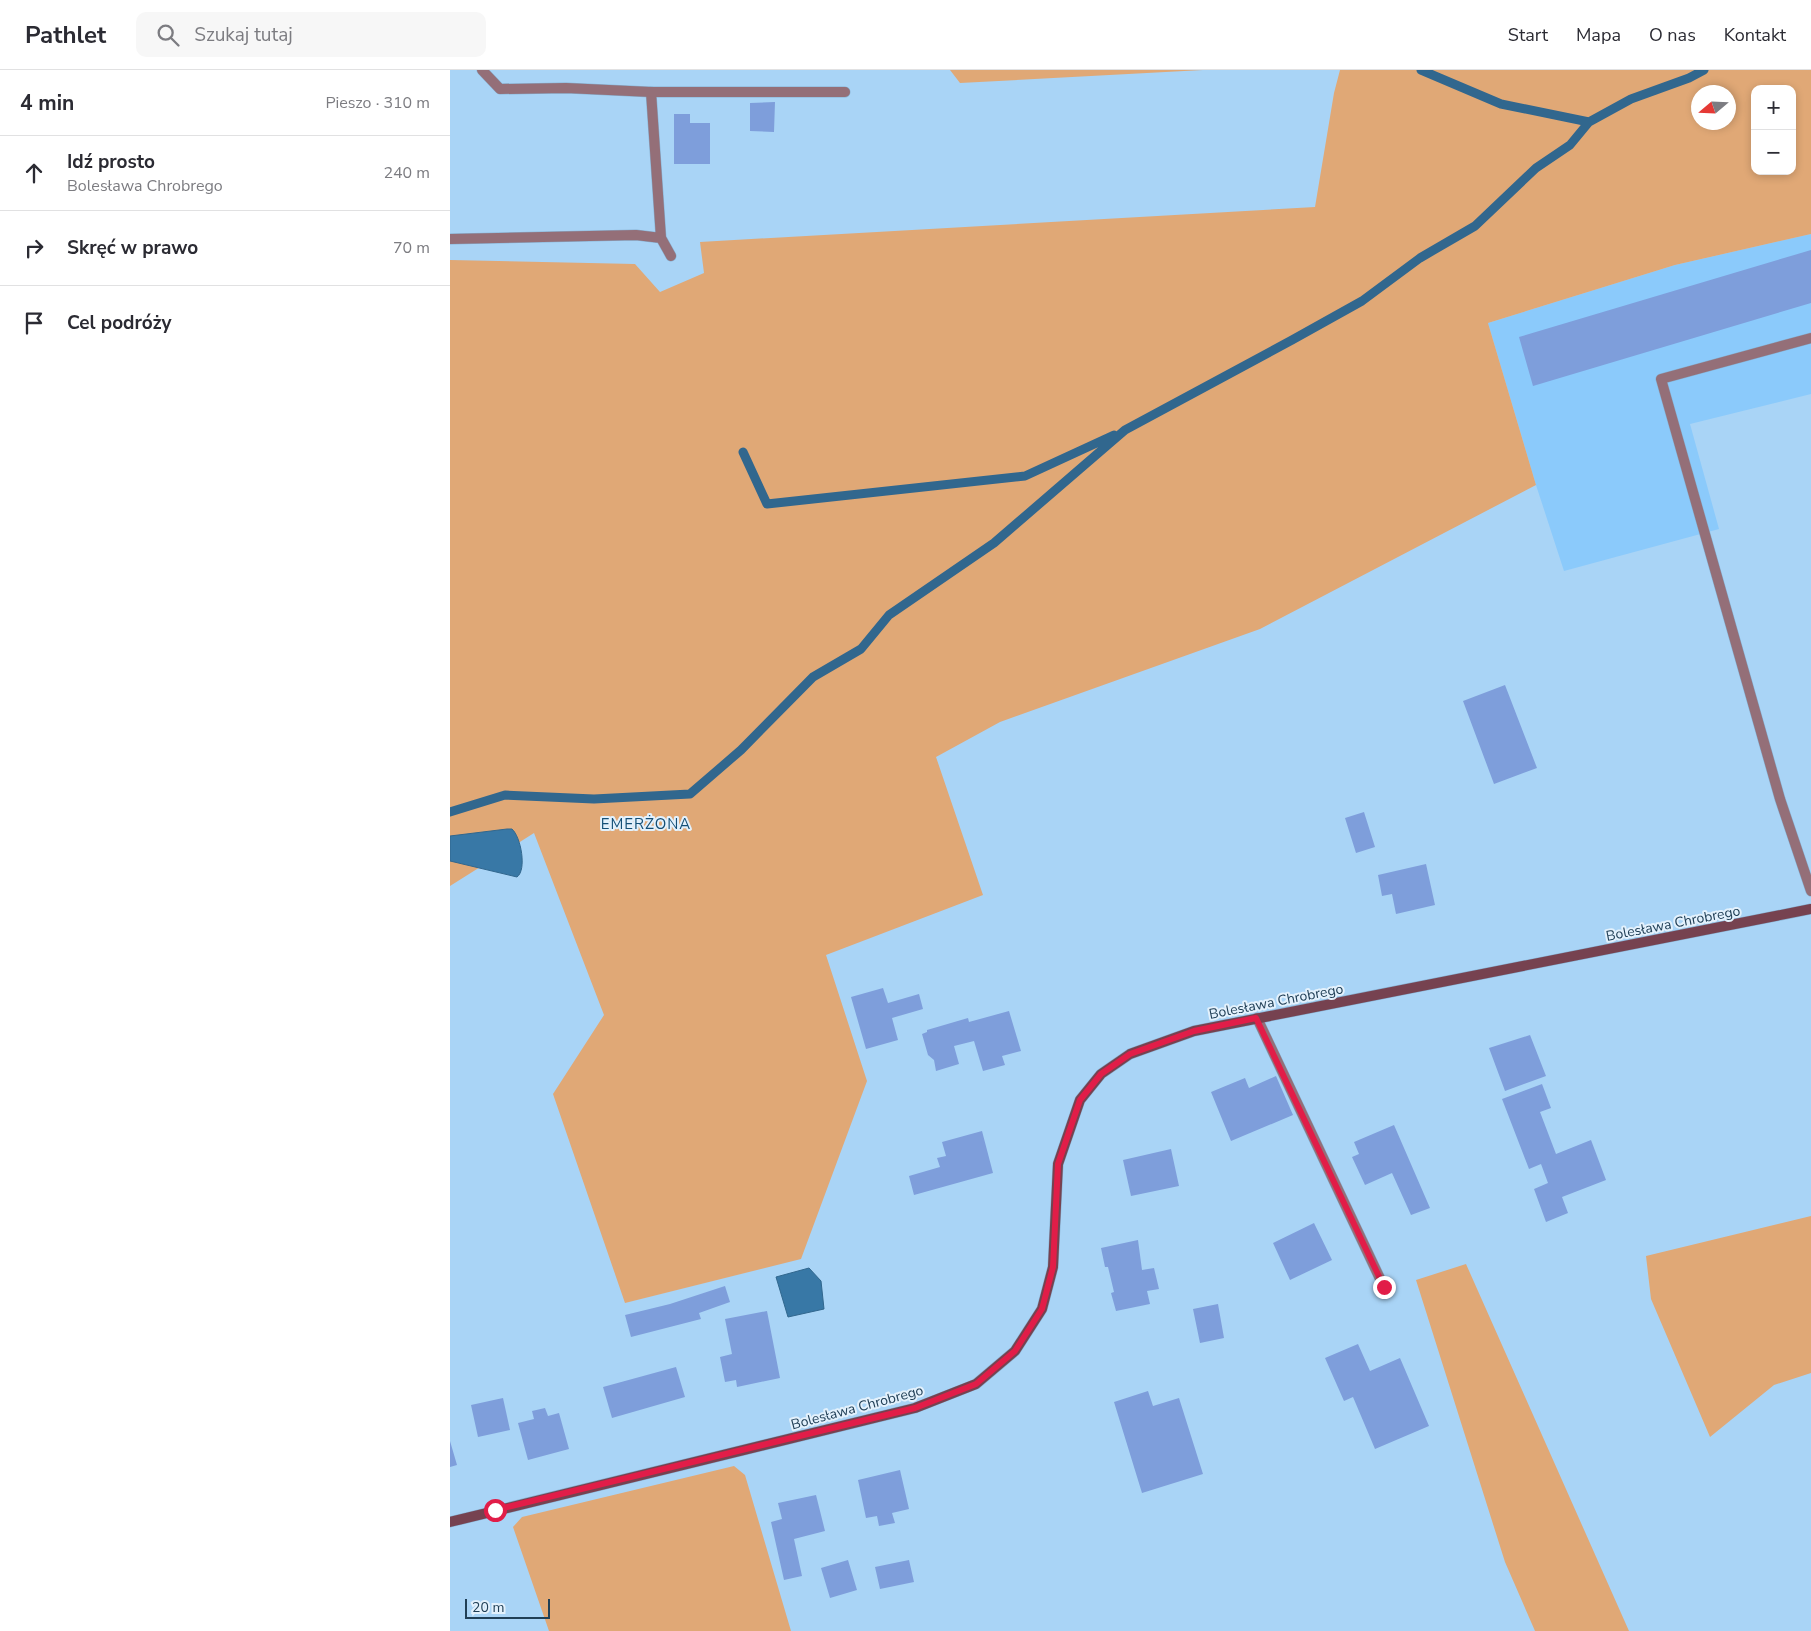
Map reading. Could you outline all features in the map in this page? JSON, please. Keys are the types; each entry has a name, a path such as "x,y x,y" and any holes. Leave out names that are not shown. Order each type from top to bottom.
{"street":[{"path":"482,70 500,89 566,88 651,92 845,92"},
{"path":"651,92 660,238 671,256"},
{"path":"450,238 636,235 660,238"},
{"path":"1811,338 1661,379 1778,789 1811,891"},
{"name":"Bolesława Chrobrego","path":"450,1522 915,1408 976,1384 1015,1351 1042,1309 1053,1267 1058,1164 1080,1100 1101,1074 1130,1054 1194,1031 1811,909"},
{"path":"1256,1018 1384,1287"}],"shaded area":[{"path":"950,70 1203,70 960,83"},
{"path":"1340,70 1811,70 1811,234 1675,265 1488,323 1536,485 1260,629 1000,722 936,757 983,895 826,955 867,1081 801,1259 625,1303 553,1094 604,1015 534,833 450,886 450,260 635,264 660,292 704,273 700,242 1315,207 1334,93"},
{"path":"1811,234 1811,394 1690,424 1719,529 1564,571 1536,485 1488,323 1675,265"},
{"path":"512,829 515,833 522,853 522,868 517,877 450,861 450,836"},
{"path":"1811,1216 1811,1373 1774,1385 1710,1437 1651,1299 1646,1256"},
{"path":"1466,1264 1629,1631 1535,1631 1505,1562 1416,1280"},
{"path":"809,1268 821,1281 824,1309 788,1317 776,1277"},
{"path":"734,1466 745,1475 791,1631 549,1631 513,1527 522,1517"}],"building":[{"path":"775,102 774,132 750,131 750,103"},
{"path":"674,114 690,114 690,123 710,123 710,164 674,164"},
{"path":"1811,250 1811,303 1533,386 1519,337"},
{"path":"1505,685 1537,768 1494,784 1463,701"},
{"path":"1364,812 1375,847 1356,853 1345,818"},
{"path":"1426,864 1435,905 1396,914 1392,894 1382,896 1378,875"},
{"path":"883,988 888,1003 919,994 923,1009 892,1018 898,1040 866,1049 851,997"},
{"path":"1009,1011 1021,1051 1002,1056 1005,1065 983,1071 974,1041 954,1046 959,1064 936,1071 934,1060 928,1055 922,1034 927,1032 927,1030 968,1018 969,1022"},
{"path":"1530,1035 1546,1076 1505,1091 1489,1048"},
{"path":"1276,1076 1293,1115 1231,1141 1211,1092 1245,1078 1249,1088"},
{"path":"1542,1084 1551,1108 1540,1112 1556,1154 1591,1140 1606,1180 1562,1197 1568,1213 1546,1222 1534,1189 1548,1183 1541,1164 1529,1169 1502,1099"},
{"path":"1394,1125 1430,1208 1411,1215 1392,1173 1365,1185 1352,1157 1359,1154 1354,1142"},
{"path":"982,1131 993,1173 914,1195 909,1176 940,1167 937,1158 946,1156 942,1142"},
{"path":"1171,1149 1179,1186 1131,1196 1123,1160"},
{"path":"1314,1223 1332,1260 1290,1280 1273,1243"},
{"path":"1138,1240 1142,1270 1154,1268 1159,1289 1147,1291 1150,1304 1116,1311 1111,1293 1114,1292 1108,1267 1105,1267 1101,1248"},
{"path":"725,1286 730,1302 699,1313 701,1319 631,1337 625,1315 670,1304"},
{"path":"1218,1304 1224,1338 1200,1343 1193,1309"},
{"path":"767,1311 780,1378 737,1387 736,1380 725,1382 720,1357 732,1354 725,1319"},
{"path":"1358,1344 1370,1371 1400,1358 1429,1426 1375,1449 1353,1397 1344,1401 1325,1358"},
{"path":"676,1367 685,1397 612,1418 603,1387"},
{"path":"1148,1391 1153,1406 1179,1398 1203,1474 1142,1493 1114,1402"},
{"path":"503,1398 510,1430 478,1437 471,1405"},
{"path":"545,1408 548,1416 559,1413 569,1449 528,1460 518,1423 534,1419 532,1411"},
{"path":"450,1441 457,1465 450,1467"},
{"path":"900,1470 909,1509 892,1513 895,1523 879,1526 877,1516 866,1518 858,1480"},
{"path":"816,1495 825,1531 794,1539 802,1576 784,1580 771,1522 782,1519 778,1503"},
{"path":"848,1560 857,1590 830,1598 821,1568"},
{"path":"909,1560 914,1582 880,1589 875,1567"}],"waterway":[{"path":"1421,70 1501,104 1589,122"},
{"path":"450,812 505,795 594,799 690,794 741,750 813,677 861,649 889,615 994,543 1125,430 1362,301 1420,258 1475,226 1536,168 1570,145 1589,122 1631,99 1689,78 1704,70"},
{"path":"743,452 767,504 1025,476 1114,435"}],"district":[{"name":"EMERŻONA","path":"646,824"}],"route":[{"path":"495,1510 915,1408 976,1384 1015,1351 1042,1309 1053,1267 1058,1164 1080,1100 1101,1074 1130,1054 1194,1031 1256,1018 1384,1287"}]}
